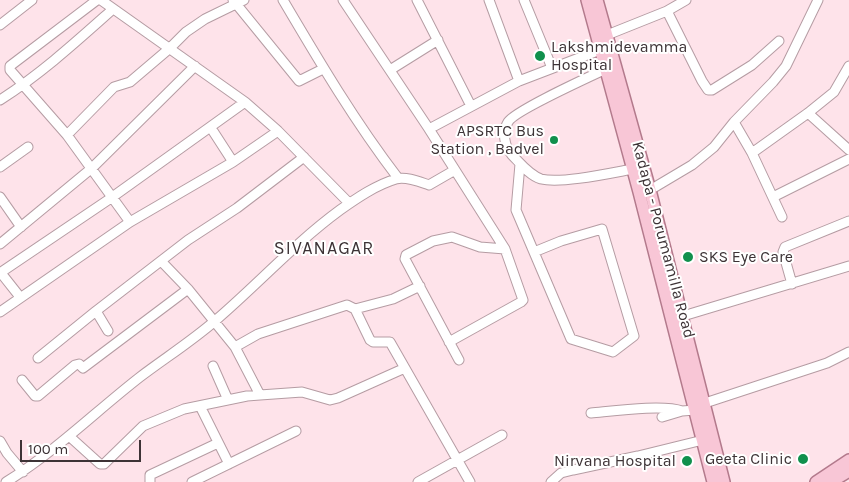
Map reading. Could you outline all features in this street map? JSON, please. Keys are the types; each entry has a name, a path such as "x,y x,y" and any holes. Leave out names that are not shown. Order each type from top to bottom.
{"main road":[{"path":"587,0 633,169 713,482"},
{"name":"Kadapa - Porumamilla Road","path":"597,0 650,190 724,482"},
{"path":"816,482 849,460"},
{"path":"831,482 849,471"}],"street":[{"path":"0,26 32,0"},
{"path":"130,222 66,135 10,70 10,66 99,0 245,102 278,131 349,203"},
{"path":"66,135 114,87 130,82 186,32 234,2 244,0"},
{"path":"283,0 368,139 398,178"},
{"path":"343,0 505,248 522,300 449,342"},
{"path":"417,0 471,106"},
{"path":"488,0 519,81"},
{"path":"524,0 552,68"},
{"path":"607,35 667,11 686,0"},
{"path":"650,190 692,165 714,146 734,122 773,82 786,66 818,0"},
{"path":"234,2 299,81 323,68"},
{"path":"0,100 22,86 66,51 113,9"},
{"path":"667,11 708,90 712,90 752,65 779,41"},
{"path":"390,70 438,40"},
{"path":"429,129 519,81 600,50"},
{"path":"0,244 92,168 195,66"},
{"path":"752,153 834,92 849,66"},
{"path":"606,69 536,104 508,121 504,133 507,150 520,164 540,178 557,181 633,169"},
{"path":"20,297 0,273 112,198 245,102"},
{"path":"808,113 849,150"},
{"path":"734,122 752,153 782,217"},
{"path":"211,128 233,162"},
{"path":"0,312 130,222 233,162 278,131"},
{"path":"0,167 28,147"},
{"path":"38,358 201,230 236,208 304,157"},
{"path":"773,197 849,159"},
{"path":"520,164 516,210 571,339 613,352 634,336 602,229 534,252"},
{"path":"6,482 23,472 70,436 139,378 215,321 319,226 349,203 398,178 429,186 455,170"},
{"path":"0,197 21,227"},
{"path":"792,284 782,252 785,247 849,222"},
{"path":"459,360 405,259 406,255 433,240 452,236 480,247 505,248"},
{"path":"161,261 188,289 235,347 260,395"},
{"path":"683,316 849,266"},
{"path":"355,309 393,299 420,286"},
{"path":"22,380 35,396 38,396 75,365 79,364 84,368 188,289"},
{"path":"235,347 258,334 347,305 355,309 370,340 373,342 390,342 470,482"},
{"path":"96,311 108,331"},
{"path":"705,403 827,363 849,352"},
{"path":"214,366 228,400"},
{"path":"70,436 100,464 104,464 143,426 184,409 260,395 302,392 330,400 405,368"},
{"path":"200,406 229,464"},
{"path":"591,413 670,408 682,411"},
{"path":"662,417 682,411 695,410"},
{"path":"192,482 296,431"},
{"path":"418,482 502,435"},
{"path":"551,482 561,473 703,440"},
{"path":"0,441 7,453 23,472"},
{"path":"150,482 150,475 218,443"}],"place":[{"name":"Lakshmidevamma Hospital","path":"540,56"},
{"name":"APSRTC Bus Station , Badvel","path":"554,140"},
{"name":"SKS Eye Care","path":"688,257"},
{"name":"Geeta Clinic","path":"803,459"},
{"name":"Nirvana Hospital","path":"687,461"}],"district":[{"name":"SIVANAGAR","path":"324,249"}]}
